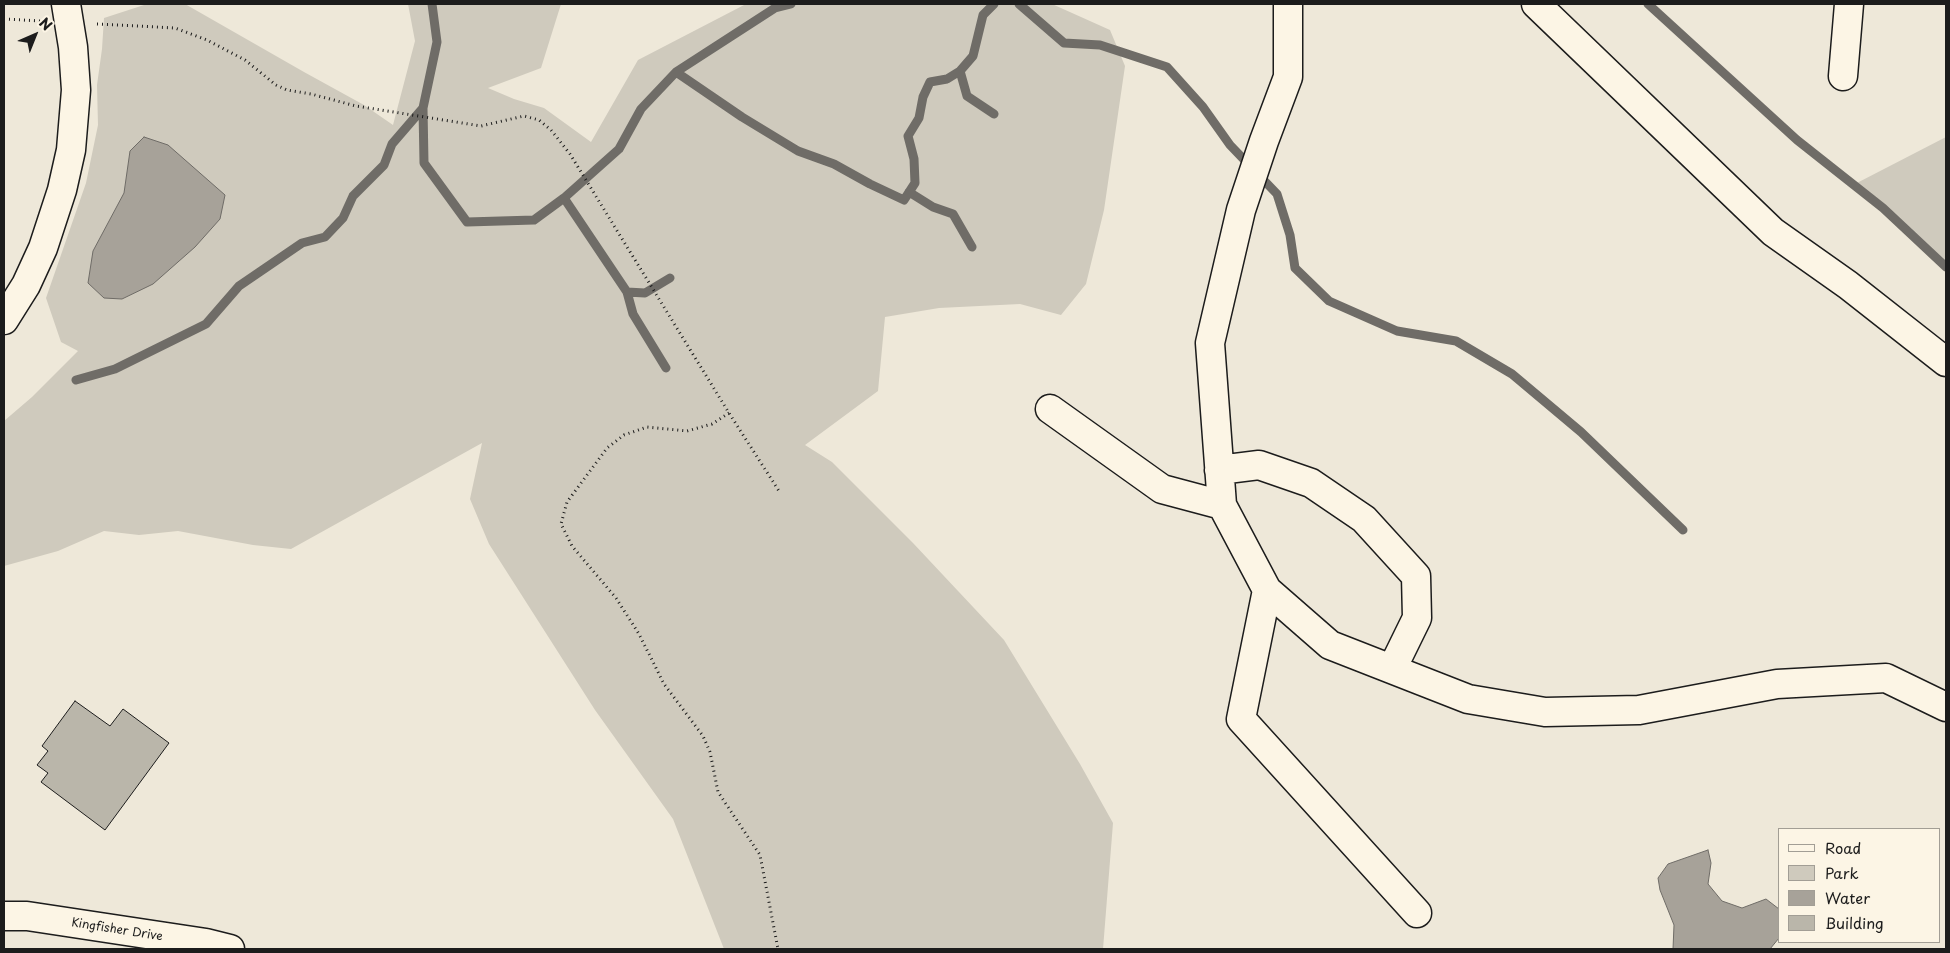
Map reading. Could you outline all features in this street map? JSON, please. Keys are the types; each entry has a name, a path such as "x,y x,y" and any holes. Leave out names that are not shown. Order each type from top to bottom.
{"street":[{"path":"1288,4 1288,77 1241,210 1210,343 1222,505 1267,590 1330,645 1468,699 1545,712 1639,710 1777,684 1886,678 1946,707"},
{"path":"1536,4 1773,232 1848,285 1946,362"},
{"path":"1844,76 1849,4"},
{"path":"4,320 26,285 43,248 62,190 71,150 76,90 68,13"},
{"path":"1050,409 1162,489 1222,505"},
{"path":"1219,470 1259,466 1311,482 1364,519 1416,576 1417,618 1392,669"},
{"path":"1267,590 1241,719 1417,913"},
{"name":"Kingfisher Drive","path":"4,916 27,916 230,949"}],"path":[{"path":"4,19 68,13 174,28 207,40 245,60 276,85 287,90 311,94 356,106 481,126 524,116 539,120 570,154 779,491"},
{"path":"729,413 712,424 687,430 647,427 624,435 607,448 567,502 561,524 572,546 616,598 639,634 664,684 703,736 710,752 718,792 760,855 778,949"}],"green space":[{"path":"185,4 364,105 393,125 415,41 408,4 561,4 541,68 488,88 514,99 544,108 591,142 638,60 746,4 1052,4 1110,30 1125,66 1104,210 1086,284 1061,315 1020,304 939,308 885,317 878,391 805,445 832,462 913,543 1004,640 1080,764 1113,823 1103,949 724,949 673,819 595,710 489,544 470,499 482,443 291,549 253,545 178,531 139,535 104,531 58,551 4,566 4,421 32,397 78,351 61,342 46,298 86,183 98,125 97,85 104,18 144,5"},
{"path":"1946,137 1946,267 1883,208 1853,185"}],"water":[{"path":"144,137 168,145 225,195 220,219 195,247 153,284 122,299 104,298 88,283 93,251 124,193 130,151"},
{"path":"1708,850 1711,863 1708,884 1722,901 1742,908 1766,899 1778,908 1778,939 1770,949 1673,949 1674,925 1660,890 1658,878 1668,864"}],"building":[{"path":"75,701 110,726 123,709 169,743 105,830 41,782 48,773 37,765 48,751 42,746"}],"waterway":[{"path":"432,4 437,42 423,108 424,163 467,222 534,220 564,198 619,149 641,109 676,72 775,8 791,4"},
{"path":"676,72 742,117 798,151 834,164 904,200 915,183 914,159 908,136 919,118 923,97 930,82 947,79 960,71 973,56 983,15 994,4"},
{"path":"1019,4 1064,43 1100,45 1167,67 1203,107 1230,145 1277,194 1290,235 1295,268 1329,301 1397,331 1456,341 1512,374 1581,432 1683,530"},
{"path":"1648,4 1797,140 1883,208 1946,267"},
{"path":"960,71 967,96 994,114"},
{"path":"76,380 115,369 206,324 239,286 302,243 325,237 343,218 353,196 384,165 392,144 423,108"},
{"path":"909,192 933,207 953,214 972,247"},
{"path":"564,198 627,292 633,314 666,368"},
{"path":"627,292 645,293 670,278"}]}
